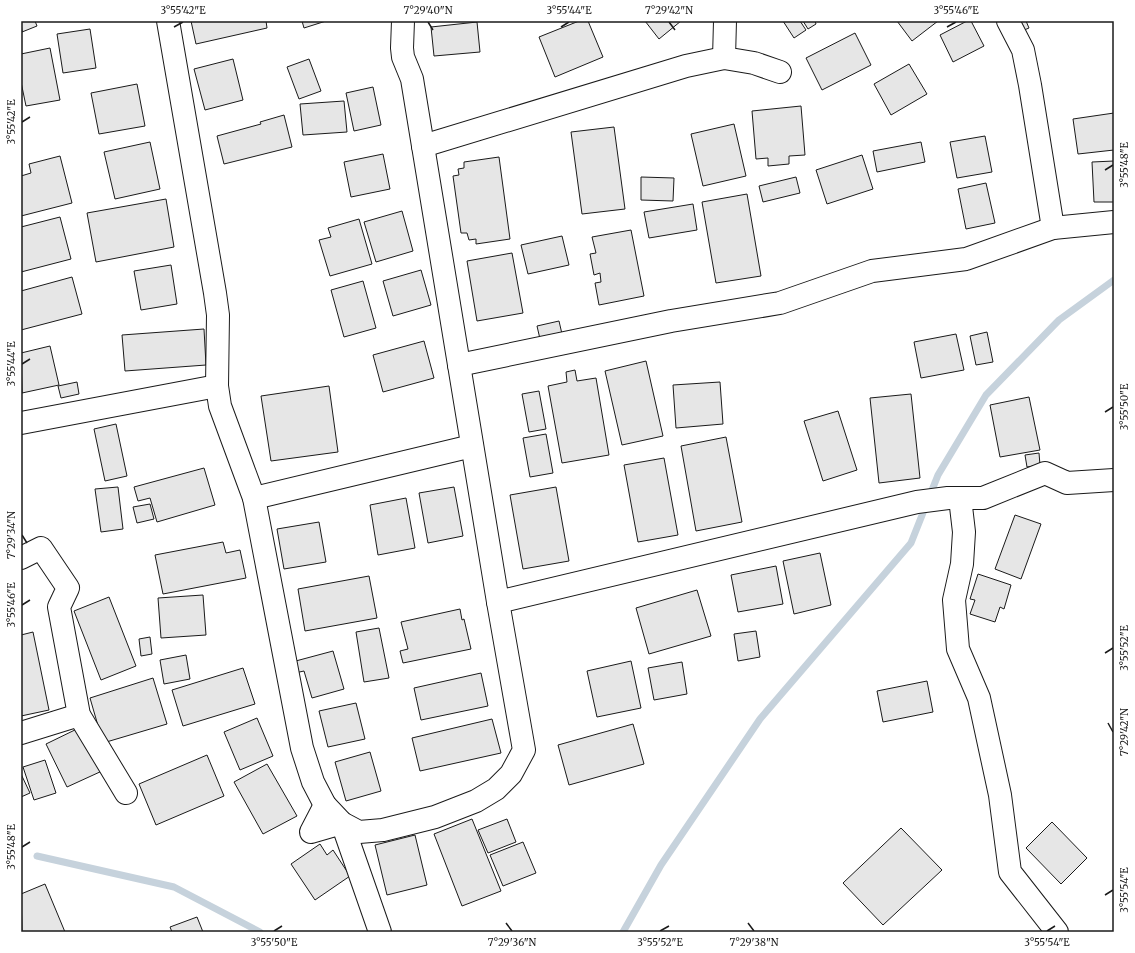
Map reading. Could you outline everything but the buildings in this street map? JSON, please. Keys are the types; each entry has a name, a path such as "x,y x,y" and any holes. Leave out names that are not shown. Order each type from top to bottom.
{"street":[{"path":"168,21 218,315 217,386 220,406 254,498 302,748 313,782 325,804 342,823 359,832 383,830 435,817 476,801 496,789 512,774 524,750 498,602 412,79 403,57 403,21"},
{"path":"724,58 725,21"},
{"path":"1008,21 1023,50 1053,228"},
{"path":"423,146 686,66 724,58 754,63 780,72"},
{"path":"459,364 671,321 780,303 872,271 966,259 1053,228 1114,222"},
{"path":"21,423 217,386"},
{"path":"254,498 472,446"},
{"path":"498,602 917,502 960,498 983,498 1045,473 1067,483 1114,480"},
{"path":"960,498 964,532 962,564 954,600 958,649 979,698 1000,795 1010,872 1057,932"},
{"path":"21,558 41,548 68,588 59,607 79,715 126,793"},
{"path":"21,733 79,715"},
{"path":"325,804 310,832 342,823"},
{"path":"342,823 380,932"}],"waterway":[{"path":"623,932 661,865 760,719 911,543 938,475 986,395 1059,320 1114,280"},
{"path":"37,856 174,887 260,932"}]}
